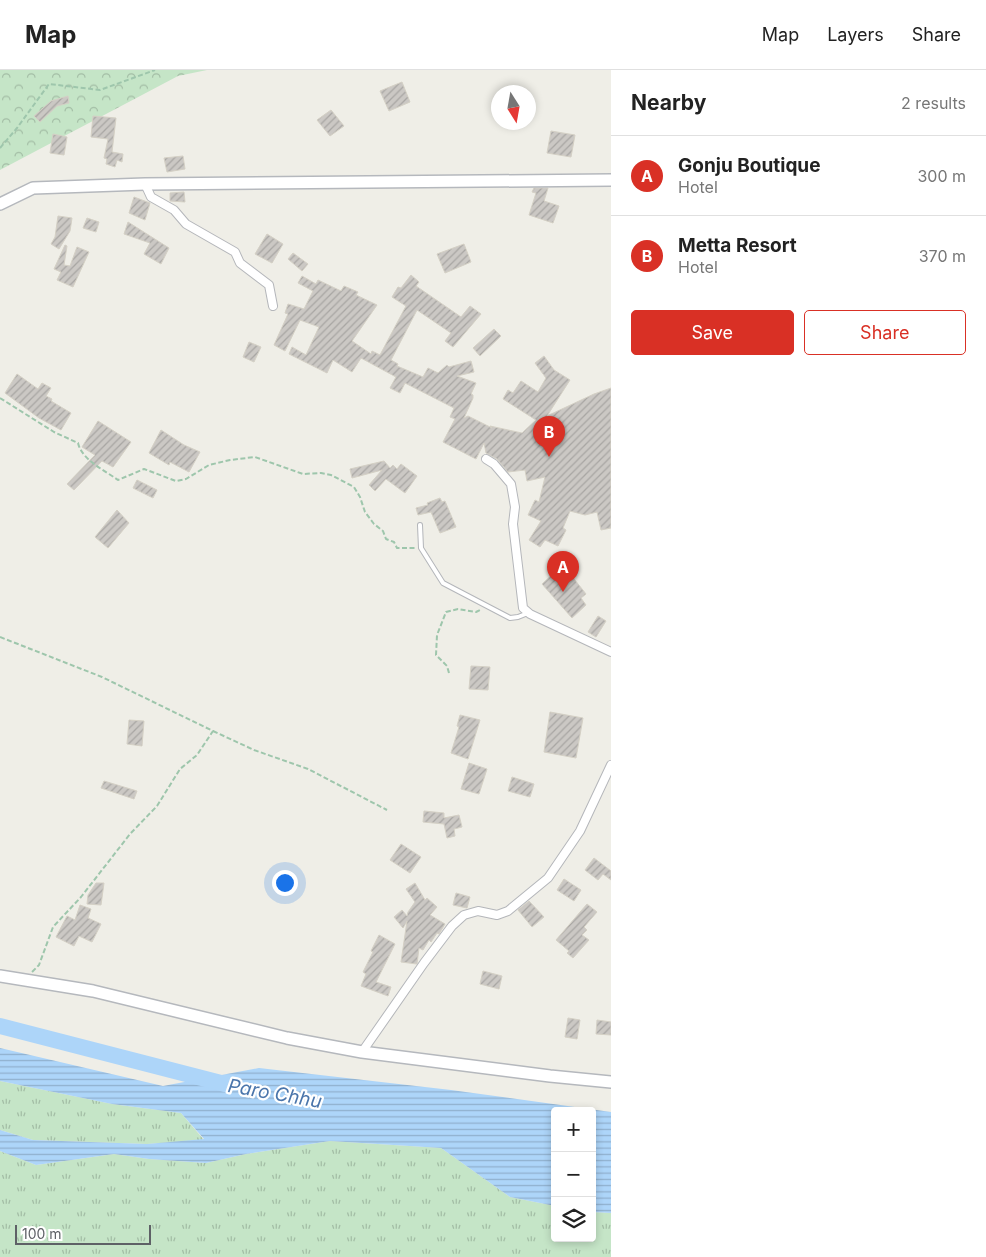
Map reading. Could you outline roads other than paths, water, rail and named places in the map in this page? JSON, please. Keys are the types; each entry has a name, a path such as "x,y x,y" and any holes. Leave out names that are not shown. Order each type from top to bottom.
{"street":[{"path":"0,204 33,188 145,184 611,180"},
{"path":"145,184 151,197 174,210 186,224 235,252 240,263 269,285 273,306"},
{"path":"486,459 494,464 511,484 515,507 513,524 516,562 523,608 528,613 611,652"},
{"path":"362,1052 452,926 464,915 478,912 497,915 508,911 548,878 580,831 611,765"},
{"path":"0,976 93,991 287,1038 362,1052 611,1082"}],"lane":[{"path":"420,524 421,548 443,583 510,618 528,613"}],"water":[{"path":"0,1048 163,1086 259,1068 451,1090 575,1107 551,1107 551,1205 510,1197 441,1148 330,1141 246,1154 206,1163 149,1159 114,1154 36,1165 0,1151 0,1130 33,1140 147,1144 204,1139 181,1113 112,1104 0,1081"},
{"path":"596,1110 611,1112 611,1213 596,1212"}],"waterway":[{"name":"Paro Chhu","path":"0,1026 225,1084"}],"place":[{"name":"Metta Resort","path":"549,457"},
{"name":"Gonju Boutique","path":"563,592"}]}
